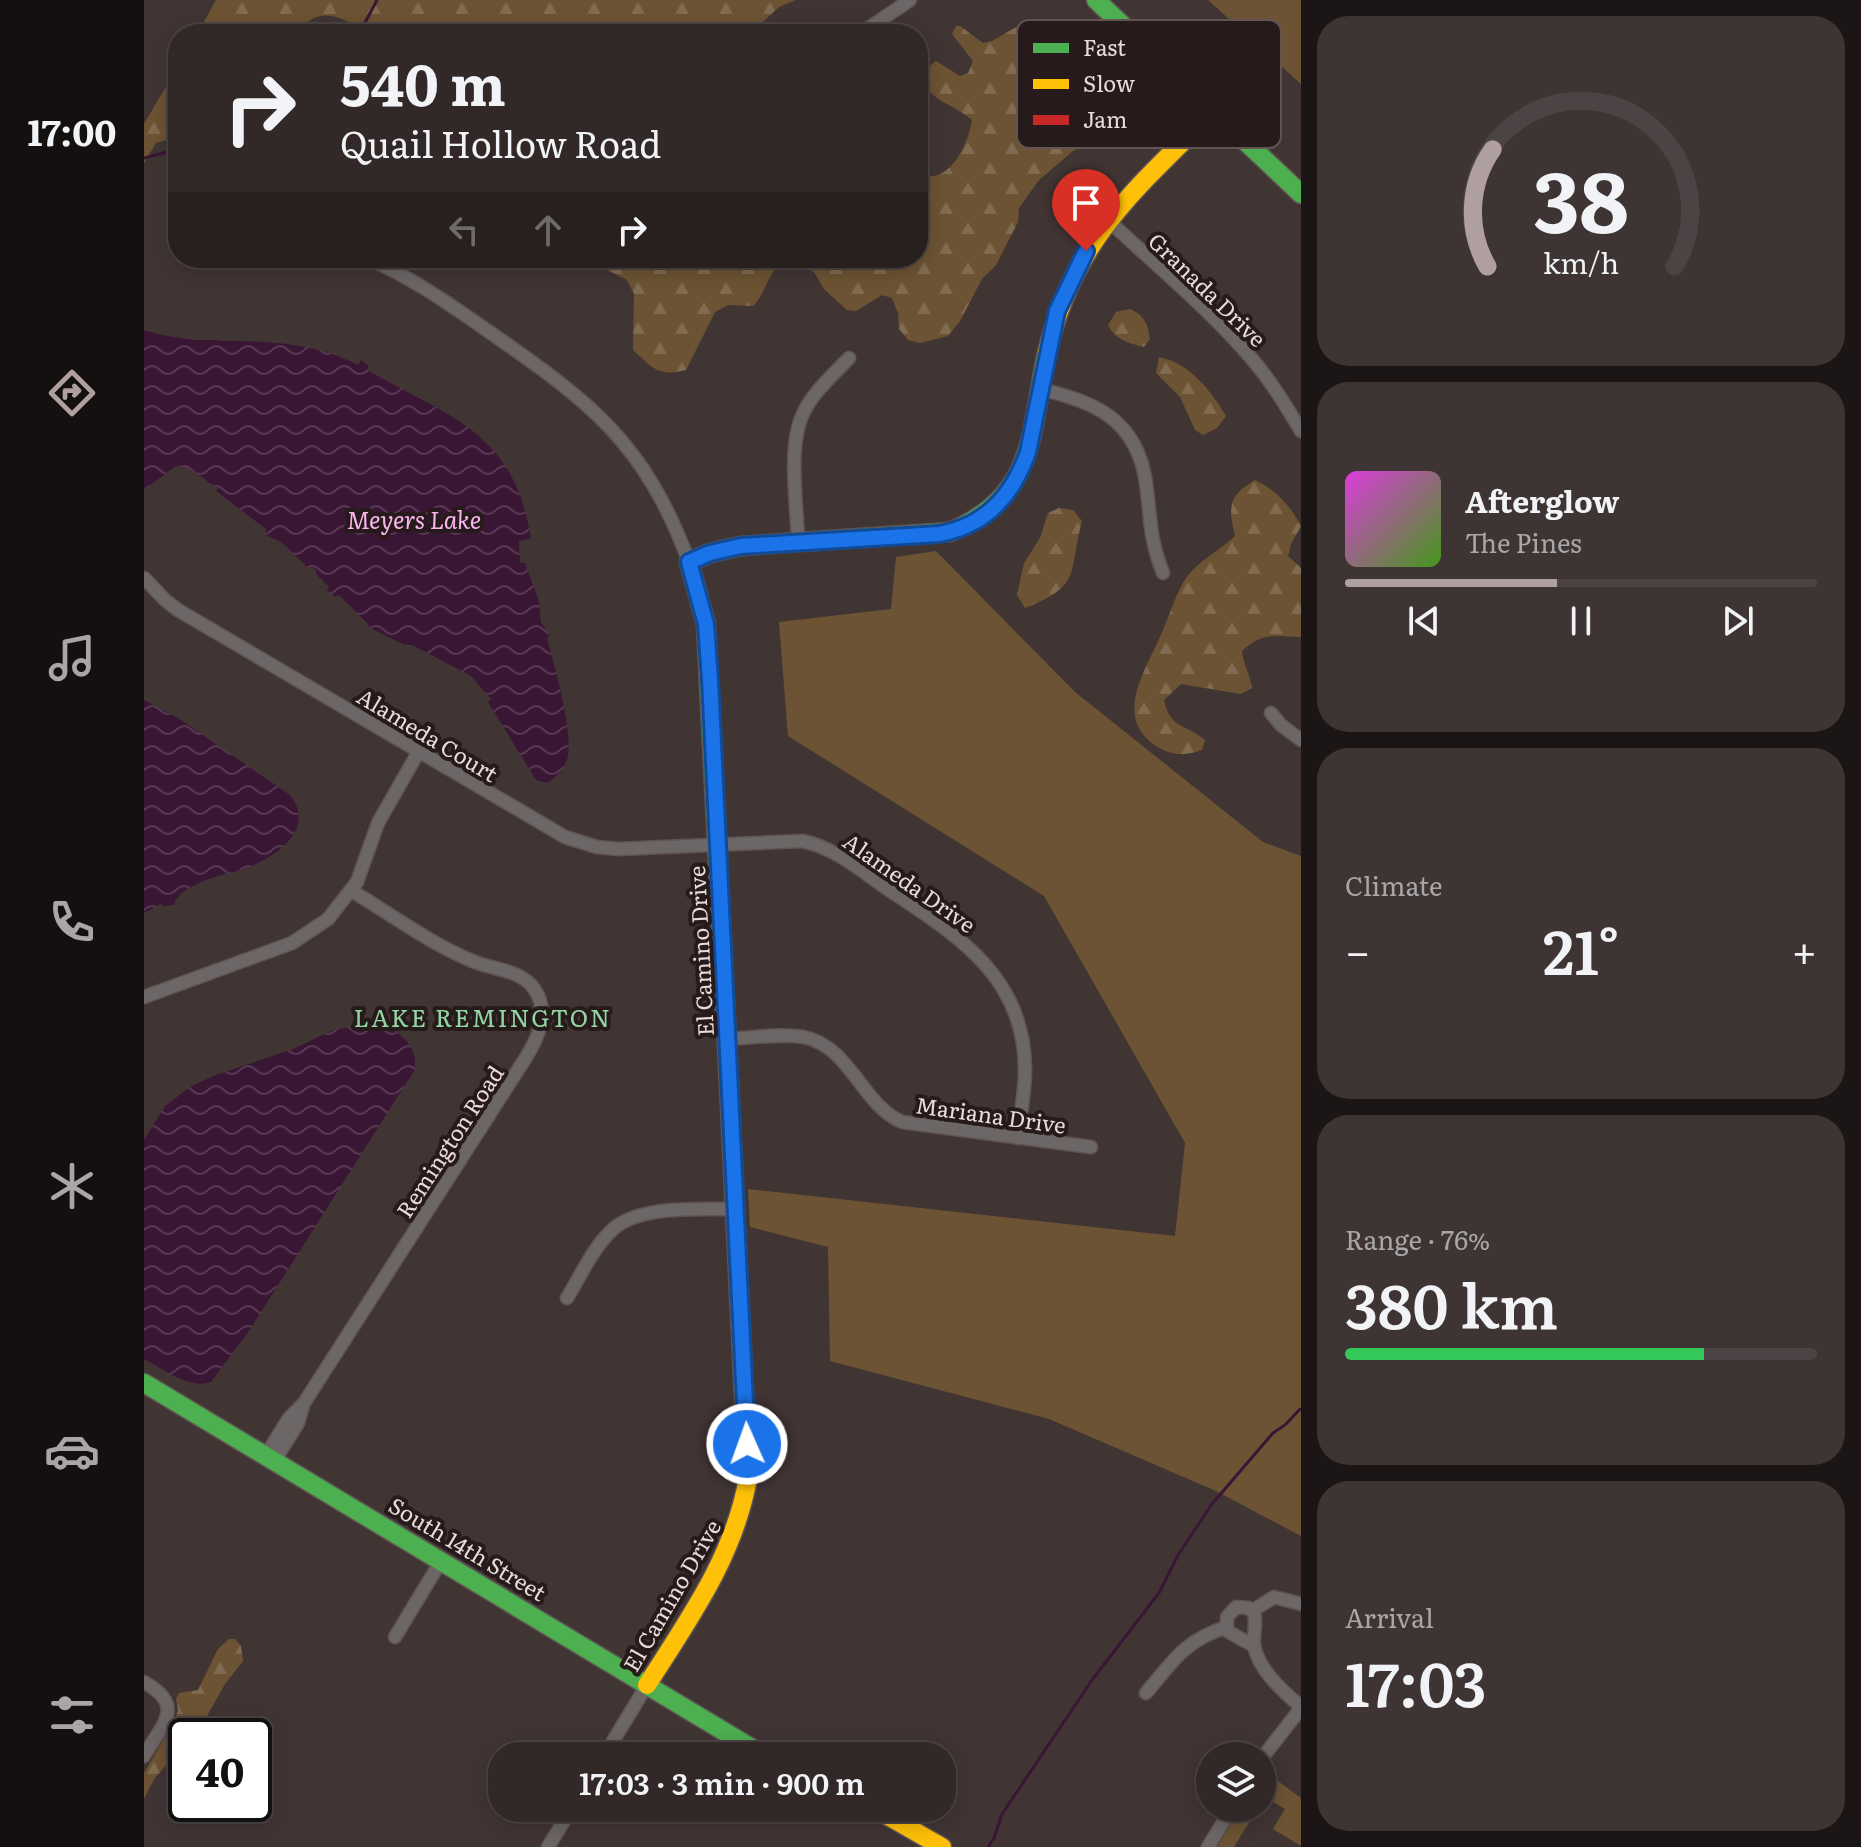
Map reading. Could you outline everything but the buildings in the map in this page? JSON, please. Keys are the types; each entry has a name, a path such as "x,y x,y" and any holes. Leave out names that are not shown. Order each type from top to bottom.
{"street":[{"path":"875,24 910,0"},
{"path":"1096,0 1117,20"},
{"path":"689,562 710,553 741,546 939,534 967,526 983,517 1006,496 1028,452 1054,324 1066,288 1086,251 1109,221 1179,148"},
{"path":"1253,148 1301,194"},
{"name":"Granada Drive","path":"1109,221 1244,350 1277,392 1301,431"},
{"name":"El Camino Drive","path":"388,268 444,301 566,387 611,427 652,480 669,512 689,562 708,639 748,1467 744,1511 727,1552 612,1742"},
{"path":"798,541 795,449 799,424 814,396 849,358"},
{"path":"1040,389 1096,406 1111,417 1130,440 1144,474 1151,536 1163,573"},
{"name":"Alameda Court","path":"144,578 178,610 547,828 583,843 618,849 718,844"},
{"path":"1271,713 1301,740"},
{"path":"144,997 292,943 318,928 352,891 378,823 419,751"},
{"name":"Alameda Drive","path":"718,844 802,841 821,846 968,945 997,978 1022,1037 1024,1079 1018,1138"},
{"name":"Remington Road","path":"271,1457 289,1418 304,1403 525,1059 542,1024 540,1001 529,983 511,972 478,963 450,950 352,891"},
{"name":"Mariana Drive","path":"728,1039 807,1038 836,1054 880,1108 894,1118 917,1125 1091,1147"},
{"path":"567,1298 607,1235 625,1220 647,1213 736,1209"},
{"name":"South 14th Street","path":"144,1383 742,1742"},
{"path":"395,1637 441,1561"},
{"path":"1252,1611 1274,1597 1301,1604"},
{"path":"1254,1646 1234,1636 1227,1627 1227,1617 1236,1607 1252,1611 1256,1620 1254,1646 1274,1682 1301,1707 1274,1742"},
{"path":"1146,1693 1191,1642 1227,1627"},
{"path":"144,1682 167,1700 167,1716 144,1756"},
{"path":"548,1847 563,1822"},
{"path":"898,1822 942,1847"},
{"path":"1208,1847 1223,1822"}],"green space":[{"path":"216,0 796,0 779,7 761,24 351,24 332,16 323,16 304,24 203,24"},
{"path":"1208,0 1301,0 1301,84 1281,66 1281,20 1230,20"},
{"path":"956,26 983,43 1017,26 1017,148 1080,148 1039,180 1019,208 1018,222 996,265 982,279 960,321 948,336 920,343 908,340 899,329 898,313 892,298 882,295 856,311 847,310 824,289 814,272 806,268 928,268 928,176 939,175 955,161 966,141 972,120 928,89 928,67 936,61 960,76 968,73 973,61 952,34"},
{"path":"168,83 168,140 156,143 144,163 144,124"},
{"path":"603,268 777,268 753,306 728,305 715,312 686,370 669,372 656,369 633,350 634,294 627,280"},
{"path":"1130,309 1139,314 1146,324 1150,339 1144,347 1119,337 1108,325 1116,312"},
{"path":"1159,357 1190,372 1214,397 1226,416 1217,428 1203,435 1195,430 1180,397 1156,373"},
{"path":"1255,480 1282,499 1301,526 1288,556 1301,568 1301,637 1263,638 1242,651 1252,688 1241,694 1181,684 1164,700 1170,716 1205,740 1202,750 1196,752 1168,752 1143,735 1136,722 1136,694 1182,585 1199,564 1235,536 1232,503 1240,491"},
{"path":"1059,508 1073,510 1082,521 1070,575 1056,592 1025,608 1017,595 1024,563 1040,538 1048,513"},
{"path":"936,551 1075,692 1263,842 1301,856 1301,1536 1216,1491 1049,1419 830,1361 828,1247 750,1227 748,1189 1175,1236 1185,1143 1044,896 788,736 779,622 891,609 896,557"},
{"path":"229,1639 235,1639 241,1646 243,1661 225,1684 206,1718 175,1718 179,1693 198,1690 218,1649"},
{"path":"168,1732 168,1763 154,1779 144,1799 144,1773"},
{"path":"1276,1780 1301,1798 1301,1846 1273,1829 1285,1809 1276,1804"},
{"path":"1232,1822 1249,1822 1234,1847 1217,1847"}],"water":[{"name":"Meyers Lake","path":"144,330 195,340 290,344 325,352 358,365 361,360 369,366 367,370 451,416 494,451 510,474 523,503 531,539 519,541 520,563 525,563 539,601 541,622 550,635 547,638 563,700 569,749 567,760 556,776 547,783 536,780 488,702 491,699 471,676 412,645 407,646 370,628 339,595 335,597 327,590 329,587 315,569 307,567 281,542 264,534 266,529 198,474 176,466 144,490"},
{"path":"144,700 178,718 290,795 299,818 290,839 272,856 195,885 178,897 174,905 161,904 144,913"},
{"path":"376,1023 399,1034 410,1046 414,1053 414,1071 249,1331 211,1382 185,1381 144,1359 144,1140 165,1106 190,1087 213,1076 293,1049 333,1030"}],"waterway":[{"path":"364,24 377,0"},
{"path":"144,158 168,152"},
{"path":"988,1847 1002,1814 1092,1680 1159,1593 1178,1555 1212,1504 1273,1433 1300,1409"}],"traffic: fast":[{"path":"1096,0 1117,20"},
{"path":"1252,148 1301,194"},
{"path":"725,1002 706,624 689,562 710,553 741,546 950,532 979,517 1000,499 1015,480 1025,459 1047,353"},
{"path":"144,1383 742,1742"}],"traffic: slow":[{"path":"1047,353 1058,313 1090,247 1133,192 1176,148"},
{"path":"647,1685 721,1561 748,1478 739,1291"},
{"path":"898,1822 942,1847"}],"traffic: jam":[{"path":"725,1002 739,1291"}],"district":[{"name":"LAKE REMINGTON","path":"483,1016"}],"route":[{"path":"747,1444 708,639 689,562 710,553 741,546 939,534 967,526 983,517 1006,496 1021,471 1028,452 1057,311 1086,251"}]}
